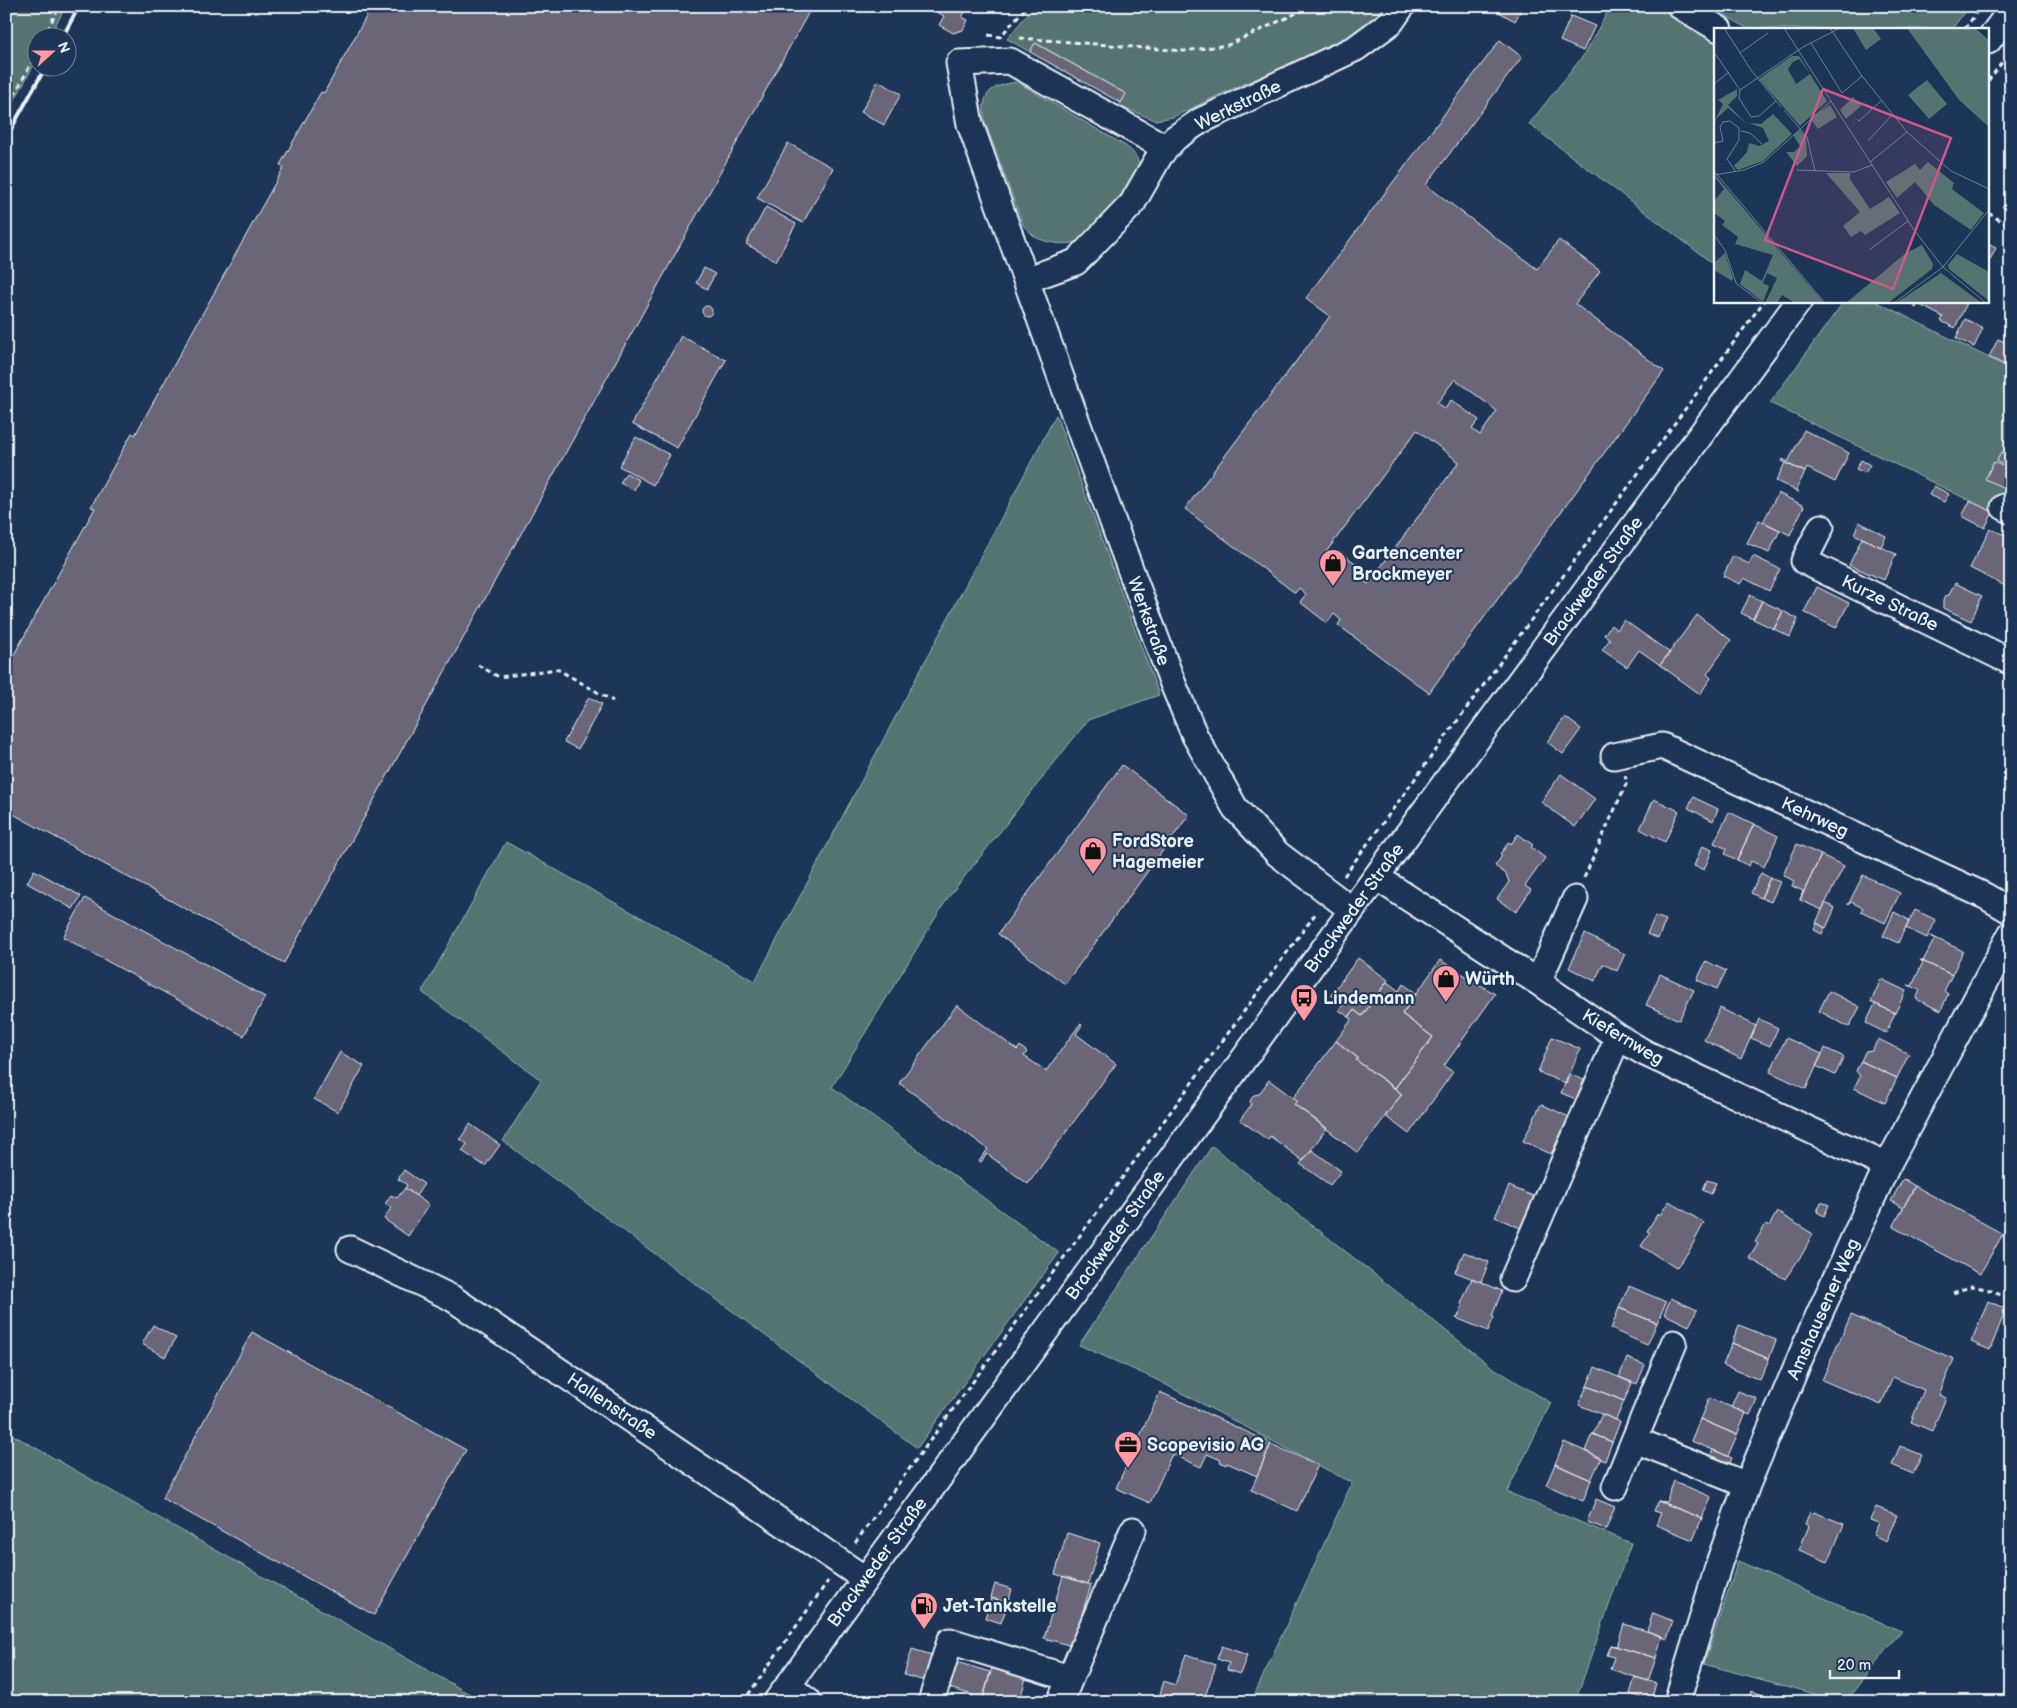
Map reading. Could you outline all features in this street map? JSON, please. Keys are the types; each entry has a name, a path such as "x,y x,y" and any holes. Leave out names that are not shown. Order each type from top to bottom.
{"street":[{"name":"Werkstraße","path":"1026,280 1076,262 1132,204 1160,155 1175,138 1200,121 1356,48 1390,22 1402,6"},
{"path":"1680,6 1717,28"},
{"path":"1997,49 2011,10"},
{"name":"Werkstraße","path":"1166,148 1010,61 959,63 970,124 1162,657 1194,736 1235,808 1278,854 1352,910"},
{"name":"Brackweder Straße","path":"809,1702 782,1694 1376,877 1798,302"},
{"name":"Kurze Straße","path":"1822,527 1804,561 2011,662"},
{"name":"Kehrweg","path":"1614,756 1662,746 1985,896 2011,911"},
{"name":"Kiefernweg","path":"1376,877 1645,1053 1887,1166"},
{"path":"1538,982 1575,899"},
{"name":"Amshausener Weg","path":"1677,1702 1720,1560 1747,1485 1811,1332 1887,1166 2011,934"},
{"path":"1513,1279 1618,1037"},
{"name":"Hallenstraße","path":"350,1249 452,1298 865,1578"},
{"path":"1615,1487 1674,1343"},
{"path":"1635,1440 1747,1485"},
{"path":"1060,1702 1133,1530"},
{"path":"931,1702 950,1641 1069,1678"}],"path":[{"path":"49,28 59,6"},
{"path":"1000,37 1027,6"},
{"path":"1019,38 1184,51 1228,45 1312,6"},
{"path":"988,35 1009,38"},
{"path":"1990,74 1997,49"},
{"path":"6,111 28,69"},
{"path":"1990,214 2011,226"},
{"path":"1354,863 1763,302"},
{"path":"478,665 499,677 557,669 613,701"},
{"path":"1575,899 1627,782 1614,756"},
{"path":"743,1702 842,1561 1312,918"},
{"path":"1953,1293 1972,1286 1990,1290 2011,1300"}],"green space":[{"path":"6,6 66,6 54,28 28,28 28,76 6,116"},
{"path":"1034,6 1389,6 1383,15 1350,40 1234,88 1173,117 1155,120 1119,106 1126,94 1036,43 1030,52 1007,39"},
{"path":"1611,6 1661,6 1714,38 1714,264 1529,124 1583,56"},
{"path":"1710,6 1969,6 1953,28 1746,28"},
{"path":"1017,82 1124,145 1134,153 1138,162 1139,171 1131,189 1096,230 1081,241 1069,244 1048,242 1031,234 1023,225 985,122 984,112 984,104 989,93 1000,86"},
{"path":"1843,302 1877,302 2011,369 2011,476 1993,512 1770,403"},
{"path":"1056,415 1159,695 1088,720 947,899 832,1087 1059,1253 917,1448 503,1141 541,1080 422,992 506,842 755,981"},
{"path":"1212,1146 1492,1367 1551,1403 1507,1492 1631,1543 1575,1702 1251,1702 1352,1483 1153,1378 1079,1345"},
{"path":"6,1431 480,1700 482,1702 6,1702"},
{"path":"1738,1561 1901,1631 1845,1702 1704,1664"}],"building":[{"path":"372,6 802,6 810,10 284,963 6,810 6,669 95,508 91,507 132,433 135,435 284,167 280,165 321,92 324,93"},
{"path":"927,6 969,6 962,17 968,20 963,30 953,33 939,25 944,16"},
{"path":"1497,6 1523,6 1515,21 1495,10"},
{"path":"1571,16 1595,26 1583,51 1560,41"},
{"path":"1500,40 1522,57 1426,185 1537,269 1559,240 1600,271 1575,304 1664,371 1429,693 1338,625 1341,620 1334,614 1327,623 1300,602 1306,594 1299,588 1295,593 1185,509 1330,316 1306,298","holes":["1455,379 1497,411 1480,435 1472,429 1479,420 1451,400 1445,409 1437,403","1417,430 1459,462 1368,584 1361,578 1366,571 1339,551 1333,558 1326,552"]},
{"path":"1035,43 1126,94 1121,103 1030,52"},
{"path":"878,81 901,94 884,125 861,112"},
{"path":"788,143 833,168 803,223 757,198"},
{"path":"2011,192 2011,213 2002,207"},
{"path":"766,207 796,224 776,261 746,244"},
{"path":"1990,245 1996,248 1990,260"},
{"path":"704,268 715,274 707,289 696,283"},
{"path":"1916,302 1968,302 1955,328 1941,321 1943,317 1918,304 1916,308 1914,307"},
{"path":"707,306 712,311 707,316 702,311"},
{"path":"1965,319 1983,328 1974,347 1956,338"},
{"path":"681,336 726,360 677,448 632,424"},
{"path":"1998,339 2011,345 2011,368 1989,357"},
{"path":"1804,430 1849,453 1835,482 1807,468 1805,472 1782,461 1783,459 1788,462"},
{"path":"636,437 670,455 653,485 619,466"},
{"path":"2001,452 2011,457 2011,468 1997,461"},
{"path":"1861,460 1870,465 1865,473 1856,469"},
{"path":"1994,462 2011,470 2011,476 2004,488 1985,479"},
{"path":"1785,463 1805,472 1796,490 1799,492 1776,481"},
{"path":"626,473 639,480 634,490 620,483"},
{"path":"1934,486 1949,494 1944,502 1929,495"},
{"path":"1778,493 1804,506 1790,535 1763,522"},
{"path":"1970,501 1993,512 1985,528 1962,516"},
{"path":"1759,520 1780,530 1769,553 1747,543"},
{"path":"1859,522 1886,536 1881,547 1854,534"},
{"path":"1990,529 2011,537 2011,589 1970,568"},
{"path":"1862,538 1896,554 1884,580 1849,565"},
{"path":"1733,556 1749,564 1753,556 1780,569 1769,591 1744,578 1740,584 1723,576"},
{"path":"1955,583 1982,596 1971,621 1943,608 1945,596 1949,595"},
{"path":"1817,587 1849,603 1836,628 1804,612"},
{"path":"1750,595 1762,601 1753,619 1741,613"},
{"path":"1762,601 1783,611 1774,629 1753,619"},
{"path":"1783,611 1798,619 1790,637 1774,629"},
{"path":"1697,615 1731,640 1707,674 1711,678 1700,694 1660,665"},
{"path":"1624,620 1670,653 1660,665 1639,650 1627,667 1602,650 1610,639 1604,635 1611,625 1617,630"},
{"path":"589,697 602,704 578,749 564,742"},
{"path":"1565,717 1581,729 1563,754 1547,742"},
{"name":"FordStore Hagemeier","path":"1122,765 1189,815 1065,984 998,934"},
{"path":"1561,774 1595,799 1575,827 1541,802"},
{"path":"1693,797 1718,809 1713,821 1688,808"},
{"path":"1654,799 1679,811 1665,842 1640,829"},
{"path":"1729,812 1754,824 1737,860 1725,854 1727,849 1714,843"},
{"path":"1754,824 1778,836 1764,867 1751,861 1749,866 1737,860"},
{"path":"1518,834 1533,845 1531,847 1545,858 1525,886 1531,890 1516,912 1497,899 1509,882 1506,874 1495,866 1502,856 1500,854"},
{"path":"1797,844 1821,855 1800,900 1803,891 1792,886 1794,881 1783,875"},
{"path":"1702,846 1712,850 1704,870 1694,866"},
{"path":"1821,855 1844,866 1822,910 1800,900"},
{"path":"34,870 81,896 73,909 27,883"},
{"path":"1761,873 1770,878 1761,898 1751,893"},
{"path":"1863,875 1900,893 1885,923 1861,911 1863,908 1851,902 1848,905"},
{"path":"1770,878 1780,882 1771,902 1761,898"},
{"path":"85,898 265,997 244,1036 63,937"},
{"path":"1825,903 1835,908 1826,928 1816,923"},
{"path":"1915,910 1936,920 1927,938 1906,928"},
{"path":"1894,912 1909,920 1898,943 1883,936"},
{"path":"1655,916 1666,920 1658,939 1647,934"},
{"path":"1817,923 1825,928 1822,934 1814,930"},
{"path":"1585,934 1625,954 1617,971 1603,964 1595,981 1569,968"},
{"path":"1931,936 1963,951 1952,975 1920,960 1923,961 1935,938"},
{"path":"1358,958 1388,980 1362,1016 1354,1010 1349,1017 1339,1010 1344,1004 1331,995"},
{"path":"1440,960 1495,994 1444,1066 1453,1072 1409,1134 1385,1116 1402,1094 1395,1088 1433,1037 1402,1014"},
{"path":"1920,960 1952,975 1944,991 1948,994 1941,1011 1916,999 1920,990 1908,985 1912,986 1923,962"},
{"path":"1706,961 1726,971 1717,989 1697,980"},
{"path":"1660,974 1694,990 1679,1020 1646,1005"},
{"path":"1881,979 1906,991 1895,1013 1871,1002"},
{"path":"1387,982 1399,991 1403,984 1416,993 1402,1014 1433,1037 1395,1088 1356,1060 1358,1058 1336,1041 1352,1019 1349,1017 1354,1010 1362,1016"},
{"path":"1829,991 1860,1007 1849,1027 1819,1011"},
{"path":"1875,1004 1895,1013 1886,1033 1866,1023"},
{"path":"957,1005 1017,1050 1020,1046 1027,1052 1024,1056 1046,1071 1080,1024 1082,1025 1076,1034 1116,1064 1028,1184 987,1154 981,1162 979,1161 988,1149 899,1083"},
{"path":"1720,1008 1756,1026 1741,1059 1704,1040"},
{"path":"1759,1019 1778,1028 1770,1046 1751,1038"},
{"path":"1552,1037 1580,1049 1566,1084 1538,1072"},
{"path":"1786,1038 1822,1054 1806,1089 1770,1072"},
{"path":"1878,1039 1909,1054 1897,1078 1861,1061 1865,1052 1872,1051"},
{"path":"1336,1041 1358,1058 1356,1060 1402,1094 1358,1153 1294,1104 1297,1101 1293,1098"},
{"path":"1825,1048 1844,1057 1835,1075 1816,1066"},
{"path":"340,1052 364,1066 338,1112 314,1099"},
{"path":"1861,1061 1897,1078 1885,1103 1854,1088 1860,1076 1856,1071"},
{"path":"1569,1074 1591,1083 1583,1102 1561,1093"},
{"path":"1269,1080 1297,1101 1294,1104 1327,1128 1303,1161 1270,1136 1268,1140 1240,1120 1251,1105 1250,1101 1254,1095 1259,1094"},
{"path":"1541,1104 1569,1117 1551,1154 1523,1141"},
{"path":"470,1124 500,1145 485,1166 462,1151 467,1144 460,1139"},
{"path":"1312,1150 1341,1171 1330,1185 1300,1164"},
{"path":"404,1170 424,1184 416,1196 405,1188 407,1185 398,1179"},
{"path":"1903,1179 1915,1186 1903,1208 1891,1201"},
{"path":"1707,1180 1716,1183 1711,1194 1703,1190"},
{"path":"1509,1186 1540,1199 1527,1231 1495,1217"},
{"path":"1915,1186 2003,1234 1980,1274 1893,1227"},
{"path":"405,1188 429,1205 408,1236 384,1219 391,1208 385,1204 391,1195 397,1198"},
{"path":"1669,1201 1704,1223 1689,1251 1676,1268 1641,1246 1650,1233 1647,1231 1658,1213 1660,1215"},
{"path":"1821,1202 1829,1205 1824,1216 1817,1212"},
{"path":"1777,1212 1813,1234 1803,1253 1785,1279 1749,1258 1758,1244 1755,1242 1766,1224 1769,1226"},
{"path":"1464,1252 1489,1262 1481,1282 1455,1272"},
{"path":"1472,1278 1502,1291 1488,1331 1456,1318 1463,1305 1461,1304"},
{"path":"1629,1286 1666,1302 1657,1323 1619,1308"},
{"path":"1671,1298 1697,1310 1689,1326 1664,1314"},
{"path":"1988,1301 2006,1309 1990,1350 1971,1342"},
{"path":"1619,1308 1657,1323 1647,1345 1611,1329"},
{"path":"1851,1315 1954,1359 1939,1395 1946,1398 1932,1431 1911,1422 1924,1390 1893,1377 1881,1405 1822,1380"},
{"path":"153,1325 176,1338 165,1357 142,1344"},
{"path":"1739,1325 1776,1340 1769,1359 1732,1343"},
{"path":"252,1332 466,1450 374,1615 162,1498"},
{"path":"1732,1343 1769,1359 1760,1380 1723,1365"},
{"path":"1627,1358 1645,1365 1637,1384 1619,1377"},
{"path":"1595,1367 1632,1383 1624,1401 1587,1386"},
{"path":"1587,1386 1624,1401 1616,1420 1579,1405"},
{"path":"1738,1391 1757,1399 1750,1415 1731,1407"},
{"path":"1160,1392 1271,1443 1257,1476 1227,1463 1226,1465 1220,1462 1221,1460 1207,1454 1201,1467 1172,1454 1150,1503 1116,1488"},
{"path":"1709,1398 1746,1413 1737,1435 1700,1419"},
{"path":"1602,1414 1620,1422 1612,1442 1593,1434"},
{"path":"1700,1419 1737,1435 1728,1456 1691,1441"},
{"path":"1592,1434 1612,1442 1605,1461 1585,1451"},
{"path":"1564,1442 1601,1458 1591,1480 1555,1464"},
{"path":"1271,1444 1318,1465 1297,1511 1251,1490"},
{"path":"1900,1446 1922,1455 1913,1474 1892,1465"},
{"path":"1713,1450 1732,1458 1728,1468 1708,1460"},
{"path":"1555,1464 1591,1480 1583,1501 1546,1485"},
{"path":"1674,1481 1711,1497 1702,1518 1658,1501 1666,1502"},
{"path":"1596,1499 1615,1507 1606,1529 1587,1522"},
{"path":"1658,1501 1702,1518 1693,1540 1656,1525 1661,1513 1654,1511"},
{"path":"1876,1507 1897,1515 1886,1541 1873,1535 1879,1523 1870,1520"},
{"path":"1810,1512 1844,1524 1828,1562 1799,1550 1809,1526 1805,1524"},
{"path":"1067,1533 1100,1543 1088,1584 1055,1574"},
{"path":"1063,1576 1091,1585 1072,1646 1044,1638"},
{"path":"995,1584 1012,1589 1008,1603 991,1598"},
{"path":"991,1598 1008,1603 1001,1623 985,1618"},
{"path":"1653,1613 1673,1621 1667,1639 1647,1631"},
{"path":"1624,1624 1662,1636 1656,1658 1611,1645 1617,1646"},
{"path":"1611,1645 1656,1658 1648,1681 1610,1669 1614,1657 1607,1655"},
{"path":"1222,1646 1247,1655 1240,1674 1227,1670 1229,1663 1217,1659"},
{"path":"912,1649 990,1672 982,1702 971,1702 973,1695 904,1675"},
{"path":"1186,1654 1216,1665 1203,1702 1176,1702 1160,1694 1164,1681 1175,1685"},
{"path":"993,1665 1027,1675 1019,1702 982,1702"},
{"path":"1635,1677 1656,1683 1651,1701 1630,1694"},
{"path":"1751,1691 1786,1702 1748,1702"}],"railway":[{"path":"67,28 79,6"},
{"path":"6,138 39,78"}],"place":[{"name":"Gartencenter Brockmeyer","path":"1333,587"},
{"name":"FordStore Hagemeier","path":"1093,875"},
{"name":"Würth","path":"1446,1003"},
{"name":"Lindemann","path":"1304,1022"},
{"name":"Scopevisio AG","path":"1128,1469"},
{"name":"Jet-Tankstelle","path":"924,1630"}]}
